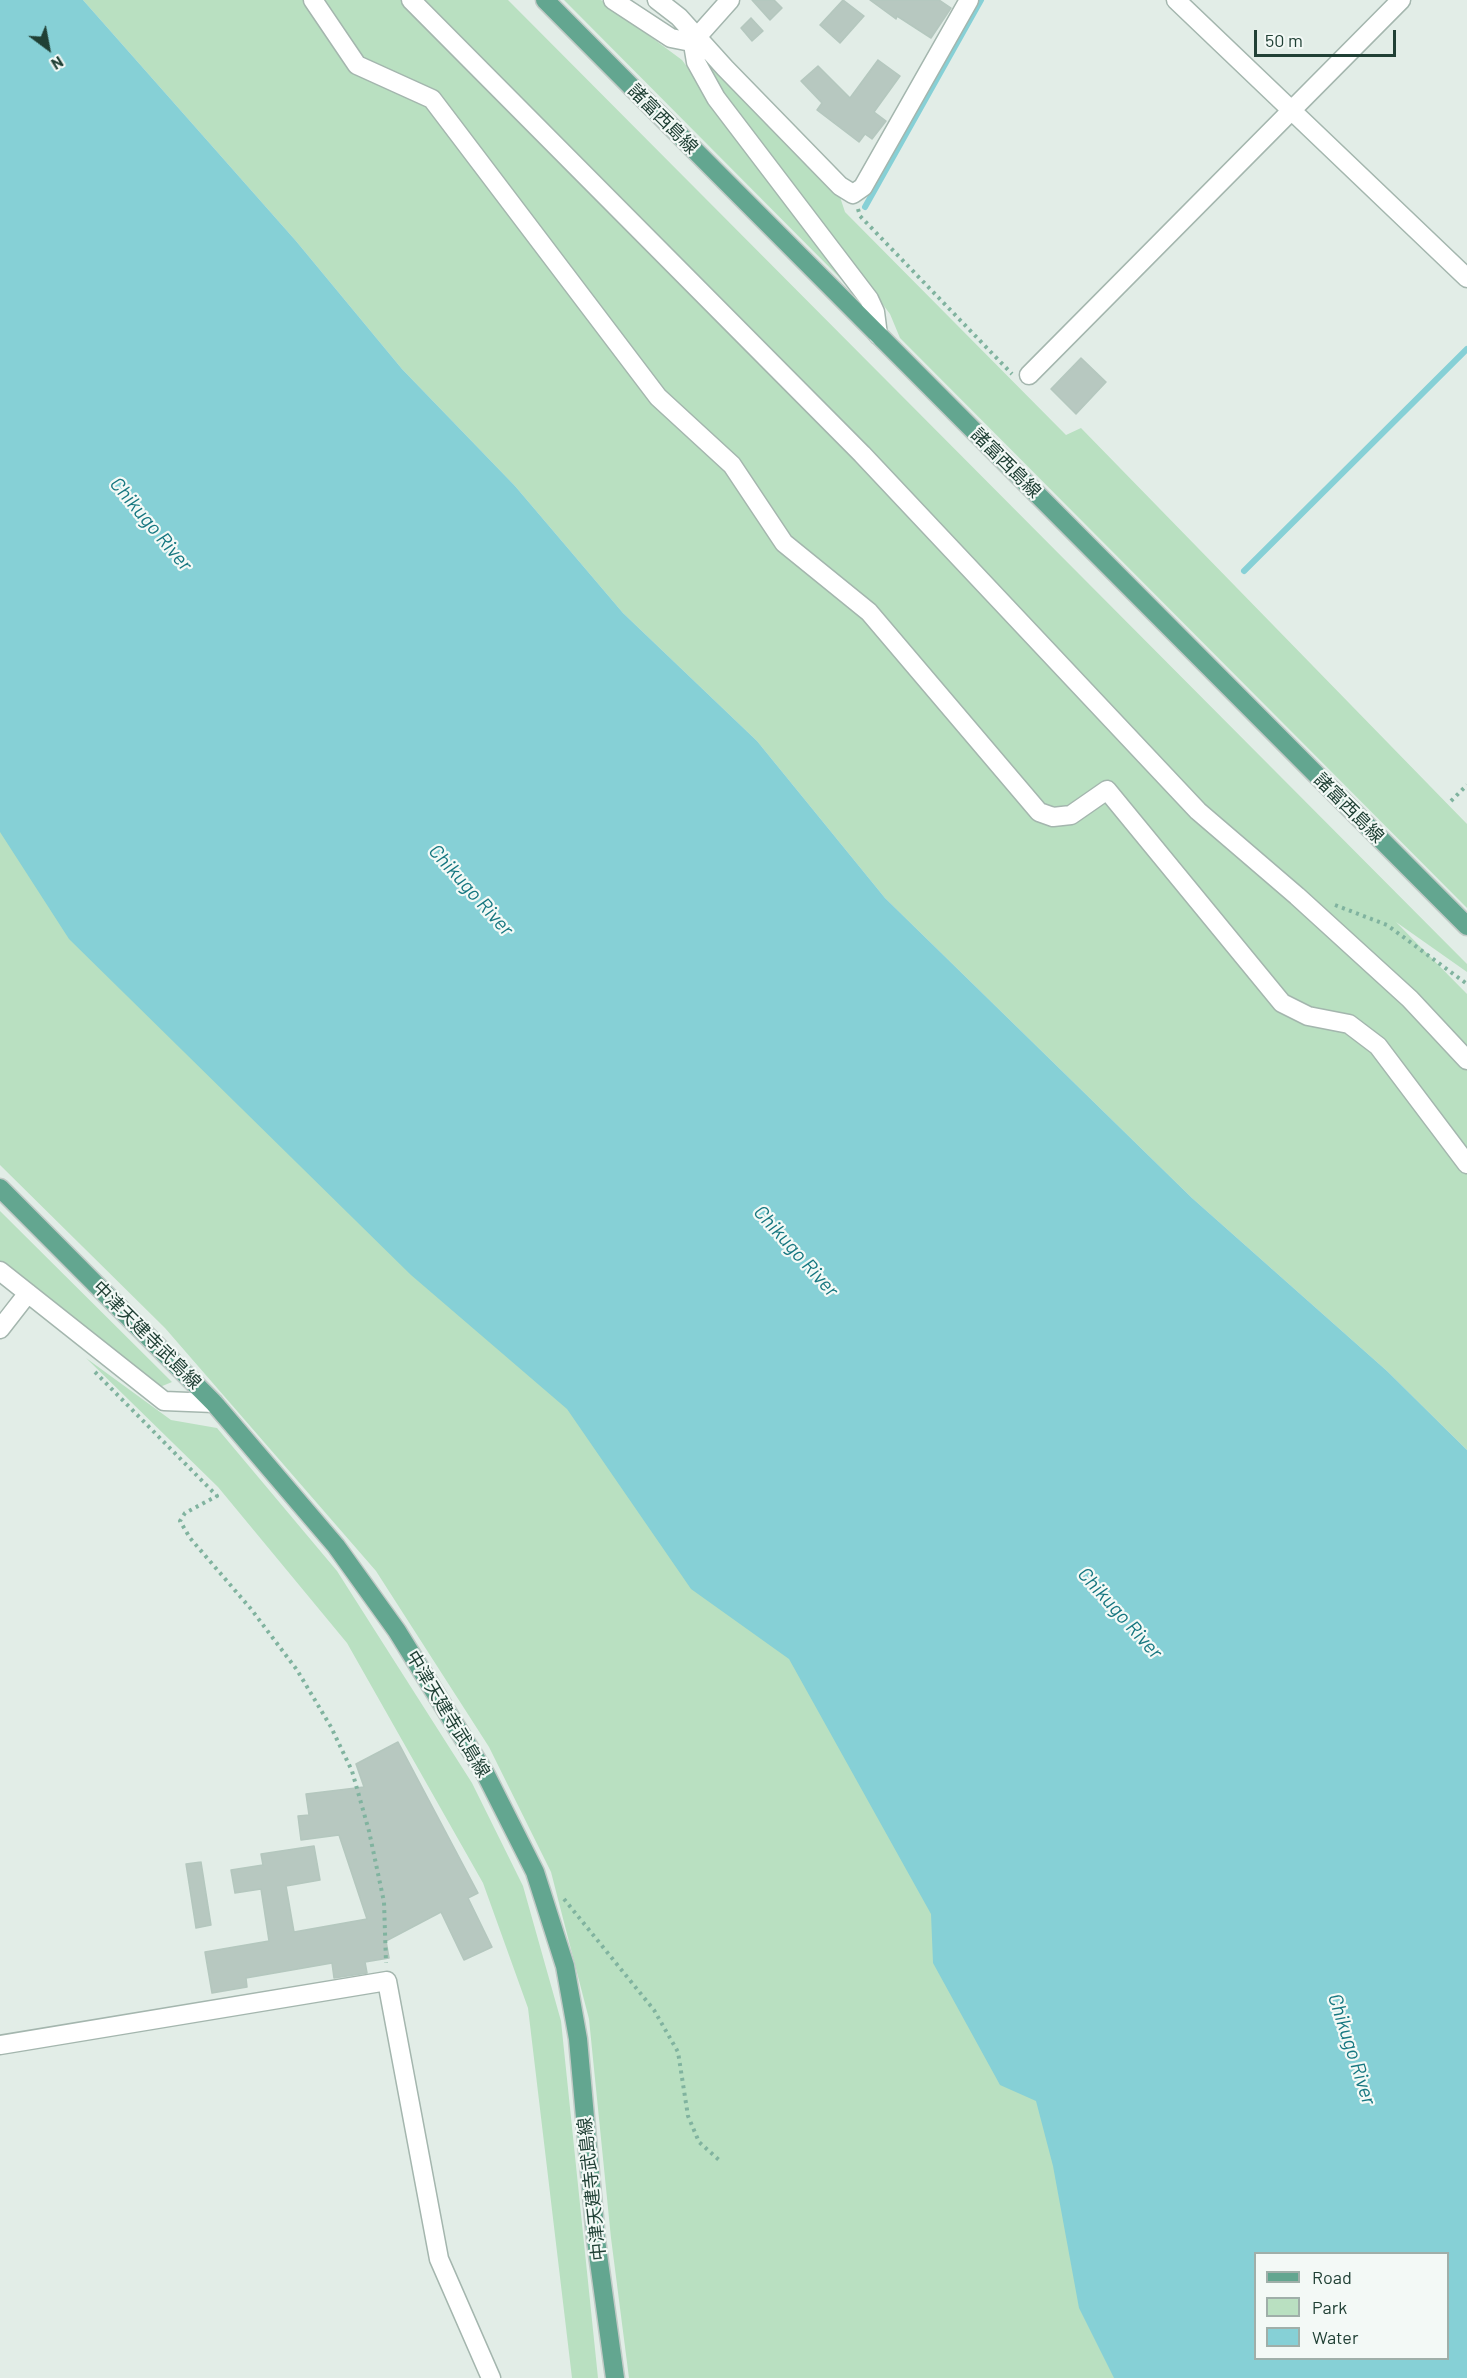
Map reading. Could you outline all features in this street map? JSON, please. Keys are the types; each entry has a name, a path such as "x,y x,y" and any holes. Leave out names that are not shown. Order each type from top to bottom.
{"main road":[{"name":"諸富西島線","path":"545,0 1467,926"},
{"name":"中津天建寺武島線","path":"0,1188 214,1403 336,1546 397,1631 486,1775 535,1872 565,1966 578,2039 596,2240 615,2378"}],"street":[{"path":"313,0 357,65 432,99 658,397 732,465 784,543 869,612 1039,812 1053,817 1071,815 1107,790 1282,1003 1308,1016 1349,1024 1378,1046 1467,1164"},
{"path":"411,0 862,454 1198,811 1297,896 1410,999 1467,1060"},
{"path":"613,0 671,38 686,41 697,37 730,0"},
{"path":"657,0 679,17 840,186 853,194 863,187 969,0"},
{"path":"1176,0 1467,279"},
{"path":"1029,375 1401,0"},
{"path":"697,37 694,50 696,62 716,98 869,299 875,312 878,335"},
{"path":"0,1270 164,1401 214,1403"},
{"path":"0,1329 28,1293"},
{"path":"0,2045 387,1982 439,2259 491,2378"}],"path":[{"path":"853,194 860,216 1016,378 1029,375"},
{"path":"1451,801 1467,785"},
{"path":"1333,904 1387,925 1467,984"},
{"path":"88,1364 218,1496 185,1514 180,1521 190,1538 251,1609 297,1670 331,1727 352,1771 369,1831 384,1902 387,1982"},
{"path":"559,1892 654,2010 678,2052 688,2116 699,2142 719,2160"}],"green space":[{"path":"83,0 508,0 1467,964 1467,972 1396,922 1467,994 1467,1450 1387,1371 1192,1198 885,898 757,741 623,613 515,486 402,369 296,241"},
{"path":"564,0 601,0 682,60 851,289"},
{"path":"704,54 839,194 845,212 1066,435 1081,428 1467,824 1467,908 900,338 890,314 711,76"},
{"path":"0,796 449,1258 947,1816 1155,2378 629,2378 611,2238 589,2019 551,1872 489,1747 376,1571 165,1328 0,1165"},
{"path":"0,1211 172,1382 155,1389 0,1261"},
{"path":"86,1358 171,1420 217,1428 337,1571 472,1783 523,1886 561,2021 598,2378 572,2378 528,2008 483,1883 347,1643 218,1487"}],"water":[{"name":"Chikugo River","path":"0,0 83,0 296,241 402,369 515,486 623,613 757,741 885,898 1192,1198 1387,1371 1467,1450 1467,2378 1114,2378 1079,2308 1053,2166 1036,2101 1000,2085 933,1963 931,1914 789,1659 691,1589 567,1409 411,1275 69,939 0,832"}],"building":[{"path":"752,0 774,0 782,8 770,20"},
{"path":"843,0 864,16 840,43 820,25"},
{"path":"870,0 939,0 951,8 931,38 897,16 896,19"},
{"path":"751,18 763,31 752,41 741,28"},
{"path":"878,60 900,76 874,112 886,121 872,139 865,134 859,142 817,110 822,103 801,81 818,66 850,98"},
{"path":"1081,358 1106,382 1076,414 1051,389"},
{"path":"398,1742 478,1893 468,1898 492,1947 464,1960 441,1912 386,1941 389,1958 365,1962 367,1973 334,1978 332,1963 246,1978 247,1987 212,1993 205,1952 269,1941 261,1889 235,1893 231,1870 263,1865 261,1854 314,1846 320,1880 286,1886 294,1932 367,1919 339,1835 301,1840 298,1816 309,1815 306,1794 364,1787 356,1764"},
{"path":"201,1862 211,1925 196,1928 186,1864"}],"waterway":[{"path":"865,207 981,0"},
{"path":"1244,571 1467,349"}]}
